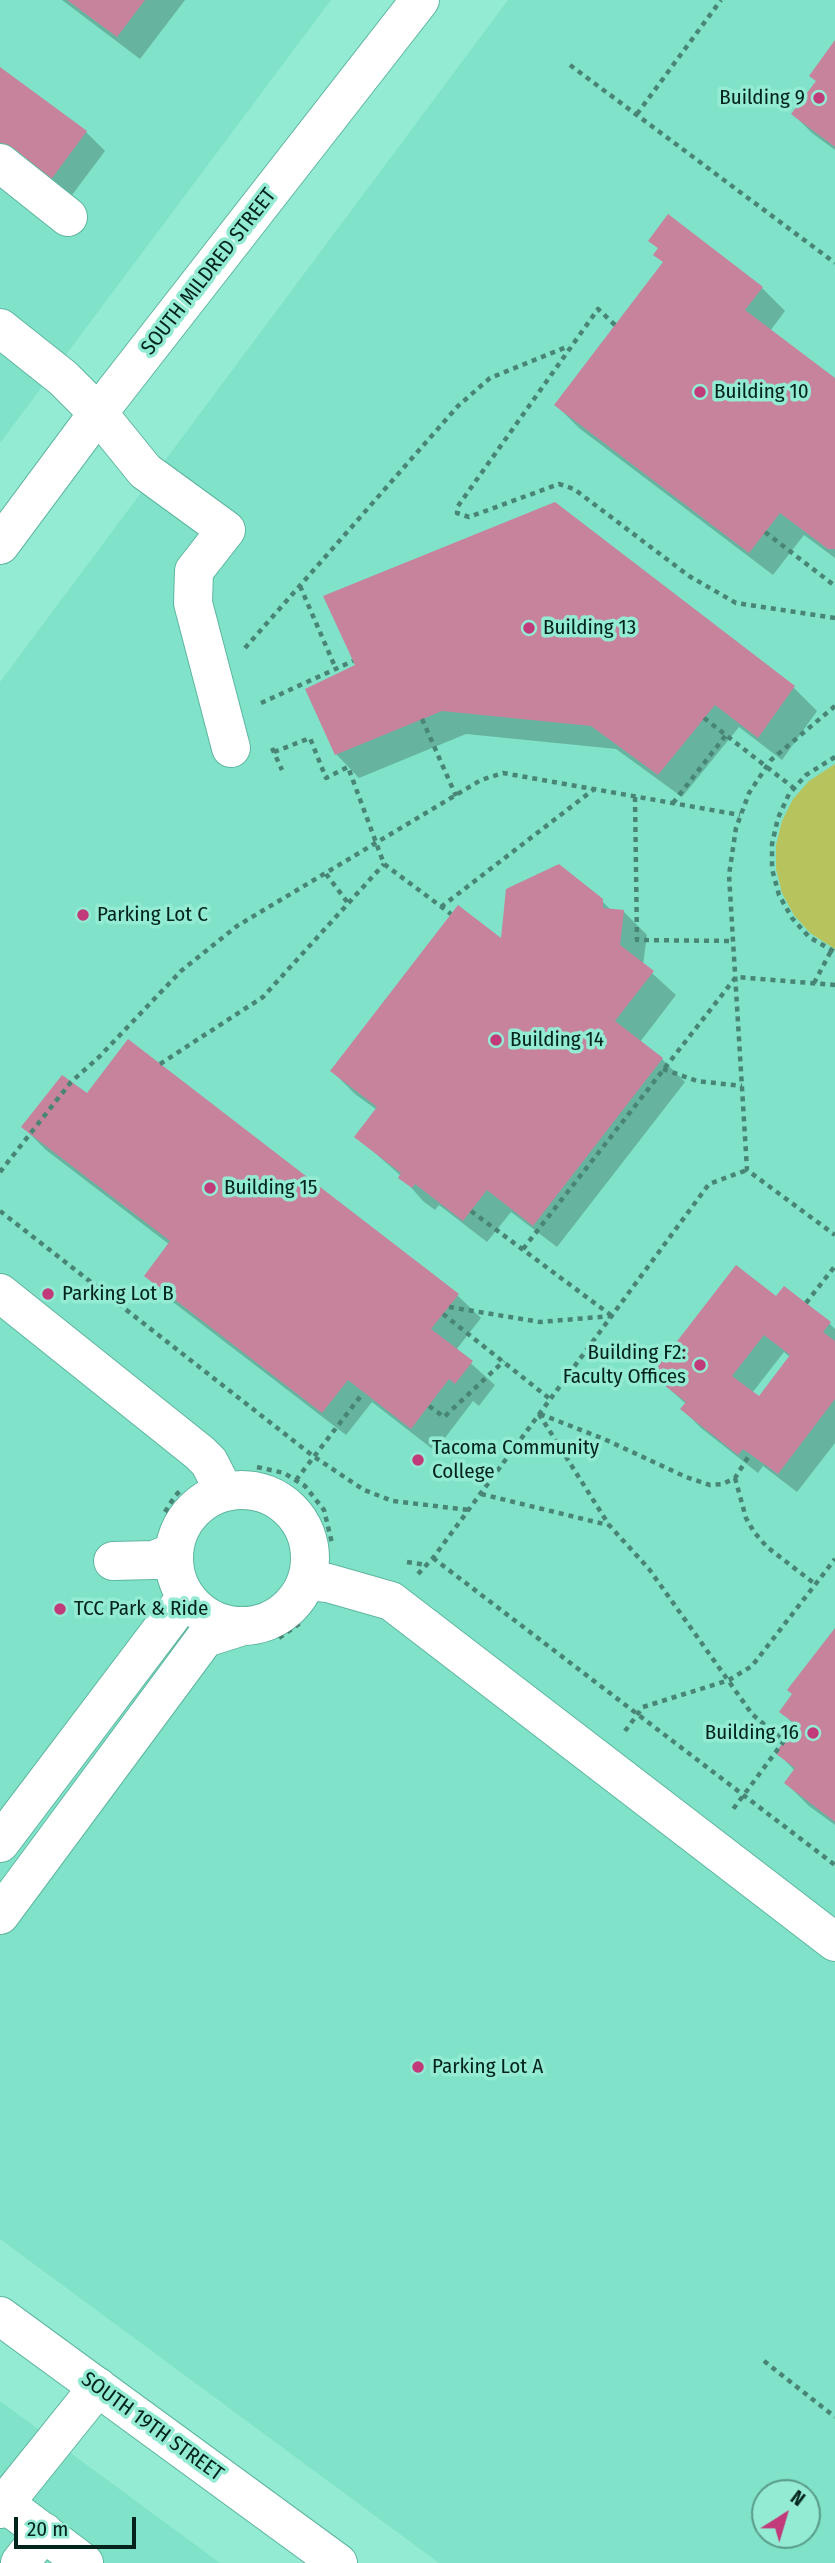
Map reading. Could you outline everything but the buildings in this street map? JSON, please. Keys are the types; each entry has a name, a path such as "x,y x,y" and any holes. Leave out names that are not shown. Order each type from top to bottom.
{"main road":[{"name":"SOUTH MILDRED STREET","path":"0,545 99,413 420,0"},
{"path":"0,163 68,217"},
{"path":"0,328 63,378 99,413 145,471 226,530 194,570 193,603 227,734"},
{"path":"0,1293 200,1453 209,1462 224,1491"},
{"path":"0,1915 205,1638 240,1626 261,1624 281,1615 297,1600 307,1581 311,1560 308,1536 296,1516 279,1499 257,1491 224,1491 192,1510 179,1529 168,1535 154,1560 114,1561"},
{"path":"168,1535 176,1575 186,1597 200,1612 221,1623 240,1626"},
{"path":"307,1581 328,1583 391,1601 835,1942"},
{"path":"0,1843 186,1597"},
{"name":"SOUTH 19TH STREET","path":"0,2316 338,2563"},
{"path":"85,2563 44,2532 5,2494 98,2387"},
{"path":"20,2563 44,2532"}],"path":[{"path":"637,114 721,0"},
{"path":"570,65 835,263"},
{"path":"615,325 598,309 458,506 457,513 469,517 559,484 574,489 689,576 736,603 835,618"},
{"path":"236,658 458,406 490,378 571,345"},
{"path":"765,532 835,586"},
{"path":"300,586 336,669"},
{"path":"227,734 353,661"},
{"path":"835,706 771,760 749,793 736,828 729,875 747,1170 835,1236"},
{"path":"704,718 795,789"},
{"path":"422,719 456,796"},
{"path":"673,803 726,735"},
{"path":"274,752 310,738 326,778 348,767 384,864 451,914"},
{"path":"269,741 282,770"},
{"path":"814,983 833,952 809,937 792,918 779,895 772,869 772,844 778,818 789,794 806,775 835,757"},
{"path":"0,1172 71,1082 98,1058 181,971 237,926 481,780 503,773 740,815"},
{"path":"442,907 594,789"},
{"path":"635,797 637,940 733,941"},
{"path":"160,1064 263,997 384,864"},
{"path":"326,874 348,903"},
{"path":"736,977 835,985"},
{"path":"523,1249 736,977"},
{"path":"663,1069 697,1081 742,1086"},
{"path":"391,1601 433,1558 709,1184 747,1170"},
{"path":"471,1210 612,1316"},
{"path":"0,1211 313,1456 364,1490 393,1501 469,1510"},
{"path":"806,1303 835,1266"},
{"path":"449,1307 540,1322 612,1316"},
{"path":"443,1314 550,1399"},
{"path":"429,1406 444,1417 503,1362"},
{"path":"296,1480 363,1393"},
{"path":"539,1414 604,1438 686,1477 710,1485 723,1484 734,1478 750,1454"},
{"path":"539,1414 609,1525 649,1569 752,1714 784,1741 707,1843"},
{"path":"253,1467 284,1473 305,1486 324,1510 333,1550"},
{"path":"734,1478 746,1518 754,1532 767,1547 815,1584"},
{"path":"168,1535 175,1496 183,1489"},
{"path":"481,1494 609,1525"},
{"path":"433,1558 835,1864"},
{"path":"601,1762 643,1707 729,1680 752,1666 835,1559"},
{"path":"400,1561 427,1565"},
{"path":"764,2361 835,2417"}],"shaded area":[{"path":"0,0 331,0 0,443"},
{"name":"Tacoma Community College","path":"508,0 835,0 835,2563 439,2563 0,2239 0,682"},
{"path":"835,764 835,949 810,933 794,915 782,893 776,869 776,845 782,821 793,799 809,781"},
{"path":"0,2401 220,2563 0,2563"}],"place":[{"name":"Building 9","path":"819,98"},
{"name":"Building 10","path":"700,392"},
{"name":"Building 13","path":"529,628"},
{"name":"Parking Lot C","path":"83,915"},
{"name":"Building 14","path":"496,1040"},
{"name":"Building 15","path":"210,1188"},
{"name":"Parking Lot B","path":"48,1294"},
{"name":"Building F2: Faculty Offices","path":"700,1365"},
{"name":"Tacoma Community College","path":"418,1460"},
{"name":"TCC Park & Ride","path":"60,1609"},
{"name":"Building 16","path":"813,1733"},
{"name":"Parking Lot A","path":"418,2067"}]}
